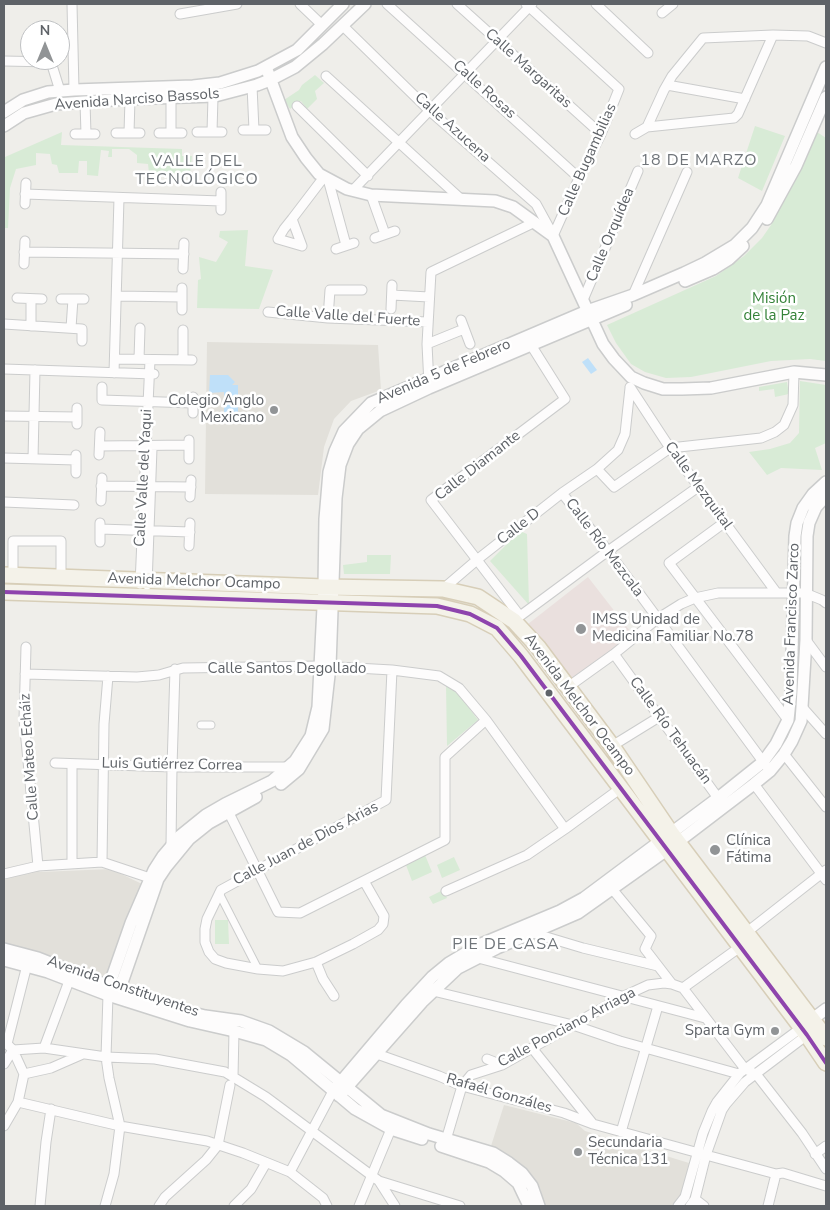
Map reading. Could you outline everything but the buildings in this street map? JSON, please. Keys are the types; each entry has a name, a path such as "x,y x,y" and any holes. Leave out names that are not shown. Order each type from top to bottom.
{"main road":[{"name":"Avenida Melchor Ocampo","path":"8,576 143,581 328,595 437,606 470,614 497,628 521,656 621,788 670,841 747,932 815,1028 826,1063"},
{"name":"Avenida Melchor Ocampo","path":"4,592 143,597 328,595 443,589 478,597 517,619 612,746 670,841 740,947 815,1028"}],"street":[{"path":"72,4 74,90"},
{"path":"180,14 237,4"},
{"path":"300,4 322,25"},
{"name":"Avenida Narciso Bassols","path":"4,112 23,100 48,92 193,86 220,83 258,71 297,50 343,4"},
{"name":"Avenida Narciso Bassols","path":"4,126 24,113 56,104 213,96 270,80 295,67 343,26 365,4"},
{"name":"Calle Rosas","path":"388,4 466,73 579,178"},
{"name":"Calle Margaritas","path":"456,4 601,134"},
{"path":"596,4 648,53"},
{"path":"662,13 672,4"},
{"path":"354,190 529,5"},
{"name":"Calle Bugambilias","path":"529,5 619,89 601,134 579,178 554,236"},
{"name":"Calle Azucena","path":"343,26 430,111 536,204 554,236"},
{"path":"635,134 647,127 734,118 738,114 773,35"},
{"path":"647,127 667,85 703,38 773,35 808,36 826,43"},
{"path":"4,61 50,62 60,91"},
{"path":"266,67 292,137 319,174 347,189 371,195 495,201 513,207 554,236 602,344 631,382 644,383 663,389 711,388 794,372 826,375"},
{"name":"Avenida 5 de Febrero","path":"105,1206 114,1174 120,1126 106,1057 108,1013 132,923 150,878 180,836 206,815 280,785 299,769 323,729 328,595 336,498 340,464 348,444 358,429 380,411 428,384 587,310 633,295 705,264 745,237 767,204 826,67"},
{"path":"326,76 462,200"},
{"path":"667,85 745,99"},
{"path":"252,86 254,130"},
{"path":"198,132 217,132 213,96"},
{"name":"Avenida 5 de Febrero","path":"428,384 531,345 587,310 713,269 729,259 753,236 766,220 796,166 826,97"},
{"path":"171,98 171,133"},
{"path":"129,133 130,99"},
{"path":"75,134 90,134 85,102"},
{"path":"297,106 368,176"},
{"path":"243,130 266,130"},
{"path":"116,133 140,134"},
{"path":"159,133 182,133"},
{"path":"785,162 796,166"},
{"name":"Calle Orquídea","path":"587,310 638,171"},
{"path":"633,295 686,172"},
{"path":"292,219 326,178"},
{"path":"326,178 350,244 336,249"},
{"path":"26,184 25,199 120,198 221,201"},
{"path":"371,195 385,234"},
{"path":"114,373 120,198"},
{"name":"Calle Valle del Fuerte","path":"428,384 427,344 431,272 535,222"},
{"path":"375,238 395,231"},
{"path":"24,264 25,241"},
{"path":"183,269 184,243"},
{"path":"24,252 184,254"},
{"path":"392,285 392,308"},
{"path":"328,318 330,290 362,290"},
{"path":"117,296 182,293 182,310"},
{"path":"392,296 429,297"},
{"path":"17,298 42,298"},
{"path":"31,326 32,298"},
{"path":"61,299 84,299"},
{"path":"71,328 73,299"},
{"name":"Calle Valle del Fuerte","path":"268,312 328,318 428,322"},
{"path":"461,320 470,344"},
{"path":"4,324 82,328 82,341"},
{"path":"140,328 140,359"},
{"path":"427,344 464,329"},
{"path":"115,359 187,360 183,330"},
{"name":"Calle Diamante","path":"517,619 478,559 431,500 564,399 531,345"},
{"name":"Calle Valle del Yaqui","path":"143,597 152,360"},
{"path":"4,369 152,374"},
{"path":"33,459 35,370"},
{"path":"597,469 614,488 670,448 762,438 784,426 793,405 794,372"},
{"name":"Calle Mezquital","path":"631,382 670,448 776,592"},
{"name":"Calle D","path":"443,589 562,493 597,469 618,450 625,434 631,382"},
{"path":"102,388 102,400 150,402 193,400 193,413"},
{"path":"4,416 77,417"},
{"path":"100,432 100,450 189,443 189,459"},
{"path":"4,458 76,457 76,473"},
{"path":"101,502 102,482 147,487 191,484 190,497"},
{"name":"Avenida Francisco Zarco","path":"340,1089 377,1054 422,1002 458,968 578,913 612,890 718,798 784,754 801,721 806,640 795,536 797,523 803,508 813,494 826,482"},
{"path":"517,619 608,551 698,488"},
{"name":"Calle Río Mezcala","path":"562,493 608,551 766,766"},
{"name":"Avenida Francisco Zarco","path":"340,1089 406,1005 432,977 449,963 481,944 560,911 584,898 719,811 754,784 766,766 788,720 800,593 809,523 816,507 826,496"},
{"path":"4,502 74,504"},
{"path":"725,522 669,564 788,720"},
{"path":"100,542 100,526 146,530 190,527 189,546"},
{"path":"8,576 13,540 61,541 61,577"},
{"path":"568,688 657,619 681,604 695,598 718,593 776,592 800,593 826,603"},
{"path":"806,640 826,667"},
{"name":"Calle Mateo Echáiz","path":"26,647 24,719 38,866"},
{"name":"Calle Río Tehuacán","path":"614,654 718,798 719,811"},
{"name":"Avenida 5 de Febrero","path":"114,992 158,879 176,852 189,838 227,808 272,782 289,767 307,742 313,729 325,666"},
{"name":"Calle Santos Degollado","path":"25,674 137,677 159,675 175,669 325,666 392,670 433,675 443,678 459,688 486,720 565,830"},
{"path":"172,846 175,669"},
{"name":"Calle Juan de Dios Arias","path":"364,881 384,916 383,924 378,930 316,962 283,971 258,969 215,959 205,942 207,919 221,890 386,800 392,670"},
{"path":"102,862 104,724 108,676"},
{"path":"802,707 826,734"},
{"path":"612,746 659,717"},
{"path":"227,808 278,912 300,913 445,840 445,757 486,720"},
{"path":"201,725 210,725"},
{"path":"784,754 826,807"},
{"name":"Luis Gutiérrez Correa","path":"55,763 172,767 289,767"},
{"path":"72,764 72,863"},
{"path":"747,932 825,875 754,784"},
{"path":"446,891 527,855 565,830 621,788"},
{"path":"4,874 38,866 102,862 150,878"},
{"path":"612,890 651,936 645,949 672,984"},
{"path":"219,894 258,969"},
{"path":"533,933 583,948 658,966"},
{"path":"740,947 683,988 742,1072"},
{"name":"Avenida Constituyentes","path":"4,949 38,958 114,992 190,1021 266,1040 313,1066"},
{"path":"478,958 705,1018"},
{"name":"Avenida Constituyentes","path":"4,960 27,965 69,981 205,1016 241,1021 268,1031 289,1042 340,1089 381,1115 421,1135 489,1162 504,1171 518,1183 528,1206"},
{"path":"316,962 323,979 334,996"},
{"path":"4,1064 27,965"},
{"path":"44,1048 69,981"},
{"name":"Calle Ponciano Arriaga","path":"462,1086 471,1075 502,1065 622,997 648,985 658,983 672,984 683,988"},
{"path":"433,991 573,1025 646,1048 756,1074 802,1133 826,1169"},
{"path":"621,1132 658,1006"},
{"path":"678,1206 685,1197 701,1154 722,1110 733,1095 745,1082 815,1028 826,1009"},
{"path":"704,1206 693,1203 701,1154 712,1111 742,1072 815,1028"},
{"path":"159,1206 164,1197 206,1160 218,1145 232,1081 234,1031"},
{"path":"8,1046 44,1048 106,1057 155,1059 225,1072 232,1081 266,1096 375,1178 395,1206"},
{"path":"4,1126 18,1102 24,1074 8,1046"},
{"path":"532,1048 593,1124"},
{"path":"24,1074 51,1068 84,1054"},
{"name":"Rafaél Gonzáles","path":"377,1054 462,1086 564,1113 593,1124 701,1154 776,1174 783,1173 826,1186"},
{"path":"487,1059 502,1065"},
{"path":"446,1140 462,1086"},
{"path":"290,1172 327,1105 340,1089"},
{"name":"Avenida Constituyentes","path":"340,1089 355,1109 391,1129 446,1140 493,1154 509,1163 532,1186 539,1206"},
{"path":"18,1102 120,1126 207,1141 290,1172 323,1198 327,1206"},
{"path":"40,1206 51,1110"},
{"path":"359,1206 375,1178 391,1129"},
{"path":"815,1154 826,1146"},
{"path":"234,1206 251,1189 266,1163"},
{"path":"768,1206 776,1174"},
{"path":"375,1178 460,1206"}],"shaded area":[{"name":"Colegio Anglo Mexicano","path":"207,342 378,345 381,390 351,401 334,419 324,447 318,495 205,494"},
{"name":"IMSS Unidad de Medicina Familiar No.78","path":"588,577 633,635 573,681 528,624"},
{"path":"35,869 40,872 111,869 142,884 109,980 4,946 4,880"},
{"name":"Secundaria Técnica 131","path":"504,1105 576,1123 585,1131 689,1163 682,1192 677,1201 671,1206 545,1206 540,1188 529,1172 512,1158 491,1146"}],"green space":[{"path":"315,75 324,83 315,91 317,99 307,109 301,101 290,109 284,100 299,90 302,85"},
{"path":"755,126 785,136 762,191 738,178"},
{"path":"62,132 61,145 182,149 182,156 192,156 190,173 149,173 148,164 137,163 137,155 129,149 112,149 112,157 108,157 109,151 101,150 98,176 87,175 87,161 79,161 78,173 59,173 57,165 52,164 50,154 36,153 36,165 16,169 10,188 8,228 5,228 4,234 5,157"},
{"name":"Misión de la Paz","path":"817,132 826,138 826,361 810,359 771,361 691,377 666,378 645,372 631,364 616,343 607,325 716,276 744,256 762,238 771,225"},
{"path":"248,230 245,266 273,270 259,309 197,308 198,280 201,279 199,257 216,262 228,242 219,237 220,231"},
{"path":"800,381 826,385 826,443 815,448 822,470 781,468 767,475 749,452 770,449 790,443 799,433"},
{"path":"787,382 789,394 775,397 774,389 759,391 759,387"},
{"path":"520,531 527,534 529,605 490,561"},
{"path":"367,555 391,555 390,574 344,574 343,565 367,562"},
{"path":"446,685 458,693 478,720 447,746"},
{"path":"425,855 432,872 412,881 406,865"},
{"path":"454,857 460,870 442,878 437,865"},
{"path":"443,890 447,898 433,904 429,897"},
{"path":"215,920 228,920 229,944 215,944"}],"water":[{"path":"588,358 597,370 591,374 582,362"},
{"path":"210,375 228,375 235,382 232,385 238,385 238,414 224,414 224,392 209,393"}],"transit line":[{"path":"4,592 437,606 470,614 497,628 521,656 807,1035 826,1063"}],"place":[{"name":"Colegio Anglo Mexicano","path":"274,410"},
{"name":"IMSS Unidad de Medicina Familiar No.78","path":"581,629"},
{"name":"Clínica Fátima","path":"715,850"},
{"name":"Sparta Gym","path":"775,1031"},
{"name":"Secundaria Técnica 131","path":"578,1152"}],"district":[{"name":"18 DE MARZO","path":"699,161"},
{"name":"VALLE DEL TECNOLÓGICO","path":"197,171"},
{"name":"PIE DE CASA","path":"506,945"}]}
